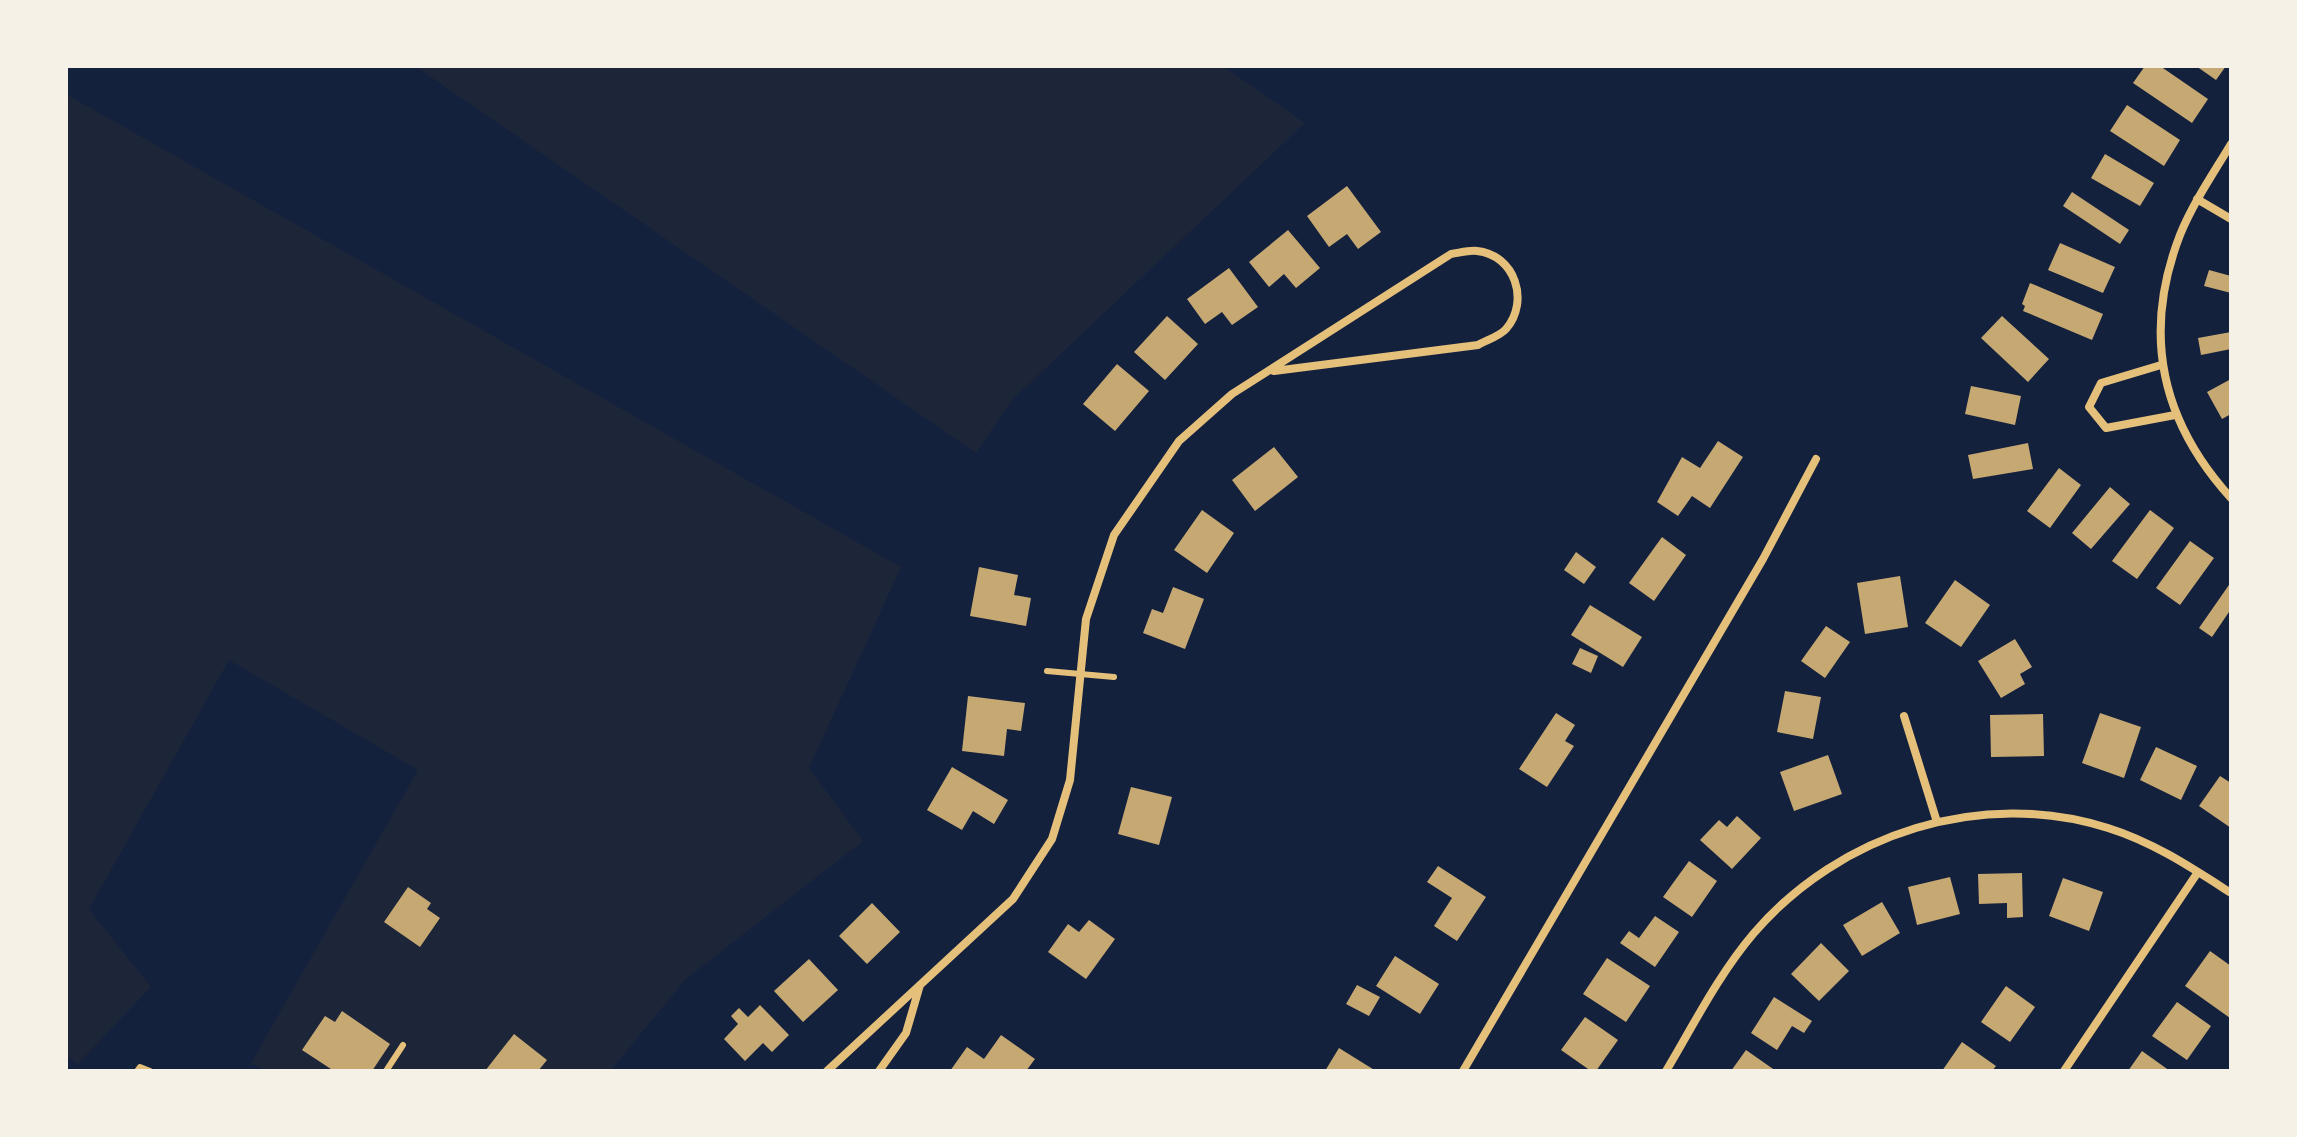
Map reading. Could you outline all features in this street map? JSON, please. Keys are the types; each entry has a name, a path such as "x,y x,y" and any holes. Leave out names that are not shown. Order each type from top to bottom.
{"street":[{"path":"2231,144 2197,199 2179,236 2168,277 2161,332 2161,365 2175,415 2186,436 2231,498"},
{"path":"2197,199 2231,219"},
{"path":"827,1071 1013,899 1052,839 1070,780 1086,619 1114,535 1179,441 1232,394 1274,371 1367,305 1451,254 1478,251 1504,263 1518,283 1517,310 1505,331 1478,345 1274,371"},
{"path":"2161,365 2101,383 2089,407 2106,428 2175,415"},
{"path":"1463,1071 1763,559 1816,459"},
{"path":"1904,716 1937,822"},
{"path":"1666,1071 1737,954 1756,930 1801,888 1842,859 1884,838 1937,822 2005,814 2069,819 2132,837 2231,893"},
{"path":"2064,1071 2198,872"},
{"path":"879,1071 906,1033 921,984"}],"lane":[{"path":"1047,671 1114,677"},
{"path":"386,1071 403,1045"},
{"path":"137,1071 140,1067 150,1071"}],"shaded area":[{"path":"415,66 1223,66 1305,123 1012,400 976,453"},
{"path":"66,94 901,567 809,768 863,841 686,979 610,1071 267,1071 251,1063 418,770 229,660 89,909 151,987 78,1064 66,1056"}],"building":[{"path":"2145,66 2160,66 2208,99 2192,123 2133,83"},
{"path":"2196,66 2226,66 2216,80"},
{"path":"2127,105 2180,140 2164,166 2110,131"},
{"path":"2105,154 2154,183 2140,206 2091,178"},
{"path":"1347,186 1381,232 1358,249 1347,234 1329,247 1307,216"},
{"path":"2072,192 2129,230 2120,244 2063,206"},
{"path":"1288,230 1320,268 1296,288 1284,274 1269,287 1249,262"},
{"path":"2060,243 2115,267 2103,293 2048,270"},
{"path":"1229,268 1258,307 1232,325 1222,312 1205,324 1187,299"},
{"path":"2209,270 2231,276 2231,293 2204,286"},
{"path":"2030,283 2103,314 2092,340 2023,311 2025,306 2022,304"},
{"path":"1167,316 1198,344 1165,380 1134,352"},
{"path":"2002,316 2049,359 2028,382 1981,338"},
{"path":"2231,332 2231,349 2201,355 2198,338"},
{"path":"1117,364 1149,391 1115,431 1083,404"},
{"path":"2231,379 2231,414 2222,419 2207,392"},
{"path":"1971,386 2021,396 2015,425 1965,414"},
{"path":"1718,441 1743,457 1710,508 1692,496 1678,516 1657,502 1682,457 1700,468"},
{"path":"2028,443 2033,469 1973,479 1968,455"},
{"path":"1274,447 1298,477 1255,511 1232,480"},
{"path":"2059,468 2081,485 2050,528 2027,511"},
{"path":"2110,487 2130,504 2091,549 2072,533"},
{"path":"1202,510 1234,533 1207,573 1174,550"},
{"path":"2150,510 2174,528 2137,579 2112,561"},
{"path":"1662,537 1686,555 1654,601 1629,583"},
{"path":"2190,541 2214,558 2180,605 2156,588"},
{"path":"1576,552 1596,567 1584,584 1564,570"},
{"path":"979,567 1018,575 1014,595 1031,598 1026,626 970,616"},
{"path":"1900,576 1908,627 1865,634 1857,583"},
{"path":"1955,580 1990,605 1961,647 1925,623"},
{"path":"2231,582 2231,609 2212,637 2199,628"},
{"path":"1173,587 1204,599 1185,649 1143,633 1152,609 1163,613"},
{"path":"1590,605 1642,637 1623,667 1571,635"},
{"path":"1826,626 1850,642 1825,678 1801,661"},
{"path":"2015,639 2032,667 2020,674 2025,684 2001,698 1978,661"},
{"path":"1580,648 1598,656 1591,673 1572,664"},
{"path":"1785,691 1821,697 1813,739 1777,732"},
{"path":"968,696 1025,703 1021,731 1007,729 1004,756 962,751"},
{"path":"1556,713 1575,725 1565,741 1574,746 1547,787 1519,769"},
{"path":"2100,713 2141,727 2124,778 2082,763"},
{"path":"2043,714 2044,756 1991,757 1990,715"},
{"path":"2156,747 2197,766 2181,800 2140,780"},
{"path":"1828,755 1842,794 1794,811 1780,772"},
{"path":"952,767 1008,800 994,824 973,811 962,830 927,810"},
{"path":"2220,776 2231,783 2231,828 2199,806"},
{"path":"1131,787 1172,797 1159,845 1118,834"},
{"path":"1737,816 1761,838 1732,869 1700,840 1719,820 1727,827"},
{"path":"1689,861 1717,881 1692,917 1663,897"},
{"path":"1438,866 1486,897 1457,941 1434,926 1452,898 1427,882"},
{"path":"2022,873 2023,917 2007,918 2007,903 1979,904 1978,874"},
{"path":"1950,877 1960,914 1917,925 1908,887"},
{"path":"2063,878 2103,892 2089,931 2049,916"},
{"path":"408,887 431,903 427,909 440,918 420,947 384,922"},
{"path":"1882,902 1900,933 1862,956 1843,925"},
{"path":"872,903 900,932 867,964 839,936"},
{"path":"1655,916 1679,932 1655,967 1620,943 1629,931 1639,938"},
{"path":"1089,920 1115,939 1086,979 1048,952 1068,924 1079,932"},
{"path":"1821,943 1849,971 1819,1001 1791,974"},
{"path":"2210,951 2231,966 2230,1018 2185,986"},
{"path":"1395,956 1439,984 1420,1014 1376,986"},
{"path":"1607,958 1650,986 1626,1022 1583,994"},
{"path":"809,959 838,990 803,1022 774,991"},
{"path":"1357,985 1380,997 1369,1016 1346,1004"},
{"path":"2006,986 2035,1007 2010,1042 1981,1022"},
{"path":"1774,997 1812,1021 1804,1033 1792,1026 1777,1050 1751,1033"},
{"path":"2177,1002 2211,1026 2187,1060 2152,1036"},
{"path":"760,1005 789,1035 772,1052 763,1043 745,1061 724,1039 738,1024 731,1016 739,1008 748,1017"},
{"path":"342,1011 390,1044 372,1071 334,1071 302,1050 325,1016 335,1022"},
{"path":"1585,1017 1618,1040 1596,1071 1591,1071 1561,1050"},
{"path":"514,1034 547,1060 538,1071 485,1071"},
{"path":"1001,1035 1035,1059 1026,1071 950,1071 967,1047 984,1059"},
{"path":"1962,1042 1996,1066 1992,1071 1942,1071"},
{"path":"1339,1048 1376,1071 1325,1071"},
{"path":"1746,1050 1776,1071 1731,1071"},
{"path":"2142,1051 2170,1071 2128,1071"}]}
